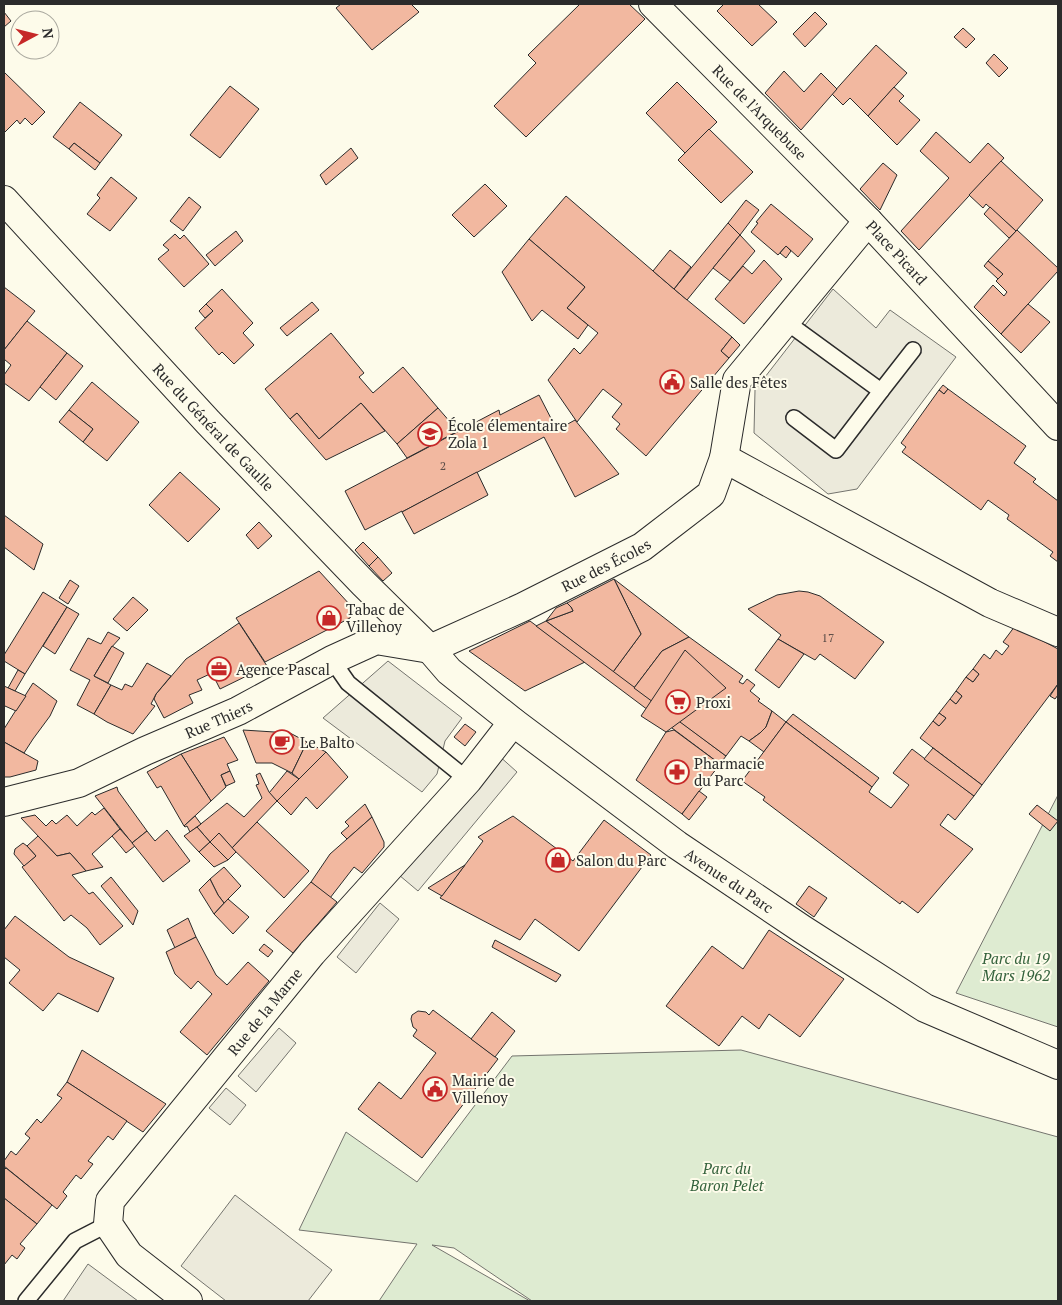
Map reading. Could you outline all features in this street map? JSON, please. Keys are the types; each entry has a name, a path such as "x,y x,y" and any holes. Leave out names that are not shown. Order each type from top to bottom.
{"street":[{"name":"Rue de l'Arquebuse","path":"652,4 868,221"},
{"name":"Rue du Général de Gaulle","path":"4,200 214,429 364,584 430,649"},
{"name":"Place Picard","path":"729,429 737,380 868,221 1058,426"},
{"name":"Rue des Écoles","path":"430,649 523,607 642,547 711,494 724,458 729,429"},
{"path":"724,458 990,603 1058,632"},
{"name":"Rue Thiers","path":"4,802 79,783 145,751 238,711 332,660 376,640 430,649"},
{"name":"Avenue du Parc","path":"430,649 449,671 513,722 678,845 802,929 925,1008 1058,1065"},
{"name":"Rue de la Marne","path":"108,1224 110,1201 122,1186 312,953 468,780 513,722"},
{"path":"108,1224 129,1255 188,1301"}],"lane":[{"path":"785,321 882,391"},
{"path":"794,418 836,450 913,350"},
{"path":"332,660 348,683 468,780"},
{"path":"26,1301 76,1241 108,1224"}],"green space":[{"name":"Parc du 19 Mars 1962","path":"1058,795 1058,1027 956,993"},
{"name":"Parc du Baron Pelet","path":"741,1050 1058,1137 1058,1301 532,1301 454,1248 432,1245 530,1301 379,1301 417,1244 299,1230 346,1132 417,1182 512,1056"}],"shaded area":[{"path":"833,289 876,328 890,310 956,357 857,489 828,494 754,433 755,390"},
{"path":"388,661 462,718 445,741 437,774 422,792 323,718"},
{"path":"497,754 517,772 418,891 399,875"},
{"path":"380,903 399,919 356,973 337,957"},
{"path":"279,1028 296,1043 256,1092 238,1076"},
{"path":"226,1088 246,1105 230,1125 209,1108"},
{"path":"235,1195 332,1270 308,1301 226,1301 181,1266"},
{"path":"88,1264 138,1301 63,1301"}],"building":[{"path":"341,4 411,4 419,12 372,50 336,8"},
{"path":"580,4 629,4 645,19 526,137 494,106 536,63 528,55"},
{"path":"722,4 758,4 777,22 752,46 717,11"},
{"path":"4,12 10,22 4,27"},
{"path":"815,12 827,24 805,47 793,34"},
{"path":"963,28 975,39 966,48 954,37"},
{"path":"876,45 907,73 868,116 850,98 843,105 832,94"},
{"path":"994,54 1008,68 999,77 986,63"},
{"path":"784,71 804,92 821,73 837,89 801,130 765,93"},
{"path":"4,72 45,112 32,125 25,118 20,124 17,120 4,133"},
{"path":"677,82 717,122 685,153 646,113"},
{"path":"230,86 259,109 220,158 190,135"},
{"path":"894,87 904,96 899,101 920,120 897,145 868,116"},
{"path":"80,102 122,135 100,163 74,143 69,149 53,137"},
{"path":"709,129 753,172 721,203 678,160"},
{"path":"936,132 970,163 988,143 1004,158 919,250 901,231 949,178 920,151"},
{"path":"74,143 100,163 95,170 69,149"},
{"path":"351,148 358,158 326,185 320,175"},
{"path":"1001,161 1043,200 1016,231 986,204 983,208 969,195"},
{"path":"883,163 897,175 880,210 860,189"},
{"path":"111,177 137,198 110,231 87,214 100,198 97,195"},
{"path":"485,184 507,206 474,237 452,215"},
{"path":"566,196 732,337 721,351 729,358 646,456 616,429 620,424 612,417 622,404 603,389 577,422 548,380 574,348 580,354 598,333 567,308 585,287 529,239"},
{"path":"189,197 201,207 183,231 170,221"},
{"path":"746,200 759,210 740,235 728,223"},
{"path":"771,204 813,239 798,257 786,246 778,255 751,232 758,223 756,222"},
{"path":"990,207 1016,231 1009,238 984,214"},
{"path":"728,223 740,235 687,300 674,289"},
{"path":"1017,230 1058,268 1058,271 1001,334 974,307 993,285 1004,296 1007,292 996,281 1003,274 988,261"},
{"path":"236,231 243,241 215,266 206,255"},
{"path":"175,234 180,239 184,235 209,264 184,287 158,259 169,250 163,245"},
{"path":"740,235 755,251 730,281 713,268"},
{"path":"529,239 585,287 567,308 588,325 578,339 542,310 532,321 502,272"},
{"path":"786,246 791,251 786,258 780,253"},
{"path":"670,250 691,267 674,289 653,271"},
{"path":"764,260 782,279 744,324 715,299 743,266 752,274"},
{"path":"988,261 1003,274 998,279 984,266"},
{"path":"4,287 35,311 4,350"},
{"path":"222,289 253,323 243,333 254,345 234,364 222,352 219,355 195,328 213,311 206,304"},
{"path":"312,302 319,310 287,336 280,328"},
{"path":"206,304 213,311 205,318 199,311"},
{"path":"1028,304 1050,322 1021,353 1001,334"},
{"path":"27,321 67,353 29,401 4,383 4,375 11,365 4,359 4,350"},
{"path":"331,333 364,373 359,377 373,393 403,367 438,408 397,444 361,403 319,439 297,413 290,419 265,389"},
{"path":"732,337 740,345 729,358 721,351"},
{"path":"67,353 83,366 56,400 40,387"},
{"path":"92,382 139,422 107,461 83,442 93,429 69,410"},
{"path":"943,385 948,389 944,394 939,390"},
{"path":"948,389 1026,446 1014,463 1036,479 1033,482 1058,501 1058,562 1050,556 1053,552 1007,519 1009,515 988,500 981,510 902,452 906,447 901,443 939,390 944,394"},
{"path":"539,395 557,430 575,420 619,474 575,497 544,437 365,530 345,491 499,410 500,415"},
{"path":"361,403 385,431 326,460 290,419 297,413 319,439"},
{"path":"438,408 458,431 407,458 397,444"},
{"path":"69,410 93,429 83,442 59,422"},
{"path":"180,472 220,509 188,542 149,505"},
{"path":"477,472 488,495 414,534 402,512"},
{"path":"4,515 43,544 34,570 4,547"},
{"path":"259,522 272,536 258,549 246,535"},
{"path":"363,542 378,557 369,566 355,550"},
{"path":"378,557 392,573 383,581 369,566"},
{"path":"319,571 351,606 353,612 350,618 265,662 236,618"},
{"path":"614,579 689,637 662,651 634,688 613,672 641,634"},
{"path":"614,579 641,634 613,672 546,621 573,611 567,603"},
{"path":"70,580 79,586 68,604 59,598"},
{"path":"799,591 820,596 884,642 855,679 820,654 815,660 778,639 781,635 748,609 777,595"},
{"path":"43,592 67,607 25,674 4,661 4,655"},
{"path":"133,597 148,610 127,631 113,619"},
{"path":"567,603 573,611 546,621 556,608"},
{"path":"67,607 79,614 55,654 43,646"},
{"path":"530,621 585,662 525,691 469,651"},
{"path":"546,621 726,756 720,764 536,626"},
{"name":"Agence Pascal","path":"239,623 267,666 220,689 212,673 197,680 202,690 189,695 193,703 164,718 154,699 156,694 186,659"},
{"path":"1015,626 1058,649 1058,684 982,785 920,738 933,721 939,726 946,718 939,713 950,699 956,704 962,696 956,691 966,677 973,682 979,674 973,669 984,654 990,659 996,650 1002,655 1009,646 1003,642"},
{"path":"108,632 120,638 110,649 94,676 111,685 94,714 77,705 90,680 70,670 88,638 101,644"},
{"path":"689,637 743,676 739,682 743,684 747,679 755,685 750,691 760,699 758,701 772,711 766,727 760,733 749,741 741,736 726,756 634,688 662,651"},
{"path":"778,639 804,654 779,688 755,670"},
{"path":"112,646 124,653 108,683 94,676"},
{"name":"Proxi","path":"685,650 726,688 666,732 641,716"},
{"path":"147,663 171,676 156,694 151,704 155,706 133,734 94,714 111,685 122,690 125,684 132,687"},
{"path":"973,669 979,674 973,682 966,677"},
{"path":"18,670 25,674 15,691 8,688"},
{"path":"33,683 57,701 50,716 24,753 4,742 4,729"},
{"path":"1058,684 1058,695 1055,699 1050,696"},
{"path":"4,686 26,696 16,711 5,706 4,708"},
{"path":"956,691 962,696 956,704 950,699"},
{"path":"772,711 786,722 764,752 749,741 766,727"},
{"path":"939,713 946,718 939,726 933,721"},
{"path":"793,714 879,778 872,787 786,722"},
{"path":"786,722 872,787 869,792 891,808 909,785 893,773 912,749 974,796 955,820 948,814 940,825 973,849 918,913 902,901 900,904 763,800 765,797 742,781"},
{"path":"465,724 476,732 465,746 454,737"},
{"path":"243,730 290,733 307,742 292,773 272,763 256,763"},
{"name":"Pharmacie du Parc","path":"674,730 720,764 682,814 636,780 666,732"},
{"path":"224,737 238,760 227,764 230,771 221,775 226,787 211,801 181,754"},
{"path":"4,742 38,761 36,770 4,777"},
{"path":"307,742 326,752 299,779 292,773"},
{"path":"933,748 982,785 974,796 924,759"},
{"path":"326,752 348,777 317,809 306,797 291,815 277,801"},
{"path":"181,754 211,801 184,826 161,786 157,788 147,772"},
{"path":"230,771 235,782 226,786 221,775"},
{"path":"287,771 299,779 277,801 269,793"},
{"path":"260,773 269,792 277,801 232,848 219,833 210,842 197,827 227,803 244,817 262,798 256,785 259,784 256,775"},
{"path":"117,787 147,831 132,843 95,796"},
{"path":"699,791 707,797 689,820 682,814"},
{"path":"365,804 372,817 347,839 341,833 349,826 345,822"},
{"path":"1037,805 1058,821 1050,831 1029,814"},
{"path":"104,808 120,829 92,854 103,867 86,871 70,853 57,856 21,818 35,815 46,826 52,820 56,824 67,815 77,826 92,812 95,815"},
{"path":"195,816 201,824 190,832 187,826 184,826"},
{"path":"513,816 573,861 604,820 651,855 579,951 535,919 520,940 440,898 483,841 478,837"},
{"path":"372,817 384,842 384,847 362,873 354,867 330,898 311,882 330,854"},
{"path":"257,822 309,871 284,898 232,848"},
{"path":"197,827 210,842 199,852 184,836"},
{"path":"120,829 135,846 126,853 112,836"},
{"path":"167,830 190,861 163,882 132,843 147,831 155,841"},
{"path":"219,833 236,852 228,860 210,842"},
{"path":"38,836 57,856 70,853 86,871 72,875 89,894 93,892 123,926 100,945 87,928 71,915 64,921 22,867 36,856 27,846"},
{"path":"210,842 228,860 214,867 199,852"},
{"path":"23,843 36,856 24,866 14,854 15,849"},
{"path":"465,865 442,896 428,888"},
{"path":"224,867 241,886 224,903 210,879"},
{"path":"111,877 138,911 133,925 101,886"},
{"path":"210,879 224,903 214,914 199,890"},
{"path":"311,882 337,902 293,953 266,931"},
{"path":"809,886 827,898 814,917 796,904"},
{"path":"228,899 249,917 233,934 214,914"},
{"path":"15,916 69,957 114,978 98,1012 58,993 43,1011 9,983 20,970 4,957 4,930"},
{"path":"188,918 196,937 175,948 167,930"},
{"path":"769,930 844,979 800,1037 769,1014 759,1029 742,1016 719,1046 666,1006 712,946 743,969"},
{"path":"196,937 216,975 227,985 248,962 269,981 207,1055 180,1032 212,994 198,981 191,989 175,974 166,952"},
{"path":"495,940 561,975 556,982 492,947"},
{"path":"264,944 273,951 268,957 259,950"},
{"path":"433,1010 498,1059 422,1158 358,1109 379,1082 401,1099 436,1053 413,1036 417,1030 413,1027 411,1019 412,1015 418,1011 426,1012 429,1015"},
{"path":"492,1012 515,1031 495,1057 471,1039"},
{"path":"82,1050 166,1104 143,1132 67,1082"},
{"path":"67,1082 127,1121 113,1140 108,1136 88,1161 93,1164 81,1179 76,1175 63,1192 67,1196 57,1209 4,1166 4,1161 11,1151 16,1155 30,1138 25,1134 37,1119 41,1123 62,1098 57,1095"},
{"path":"6,1168 52,1205 37,1224 4,1198 4,1170"},
{"path":"4,1198 37,1224 20,1244 25,1248 17,1259 12,1255 4,1265"}],"place":[{"name":"Salle des Fêtes","path":"672,382"},
{"name":"École élementaire Zola 1","path":"430,434"},
{"name":"Tabac de Villenoy","path":"329,618"},
{"name":"Agence Pascal","path":"219,669"},
{"name":"Proxi","path":"678,702"},
{"name":"Le Balto","path":"282,742"},
{"name":"Pharmacie du Parc","path":"677,772"},
{"name":"Salon du Parc","path":"558,860"},
{"name":"Mairie de Villenoy","path":"435,1089"}]}
